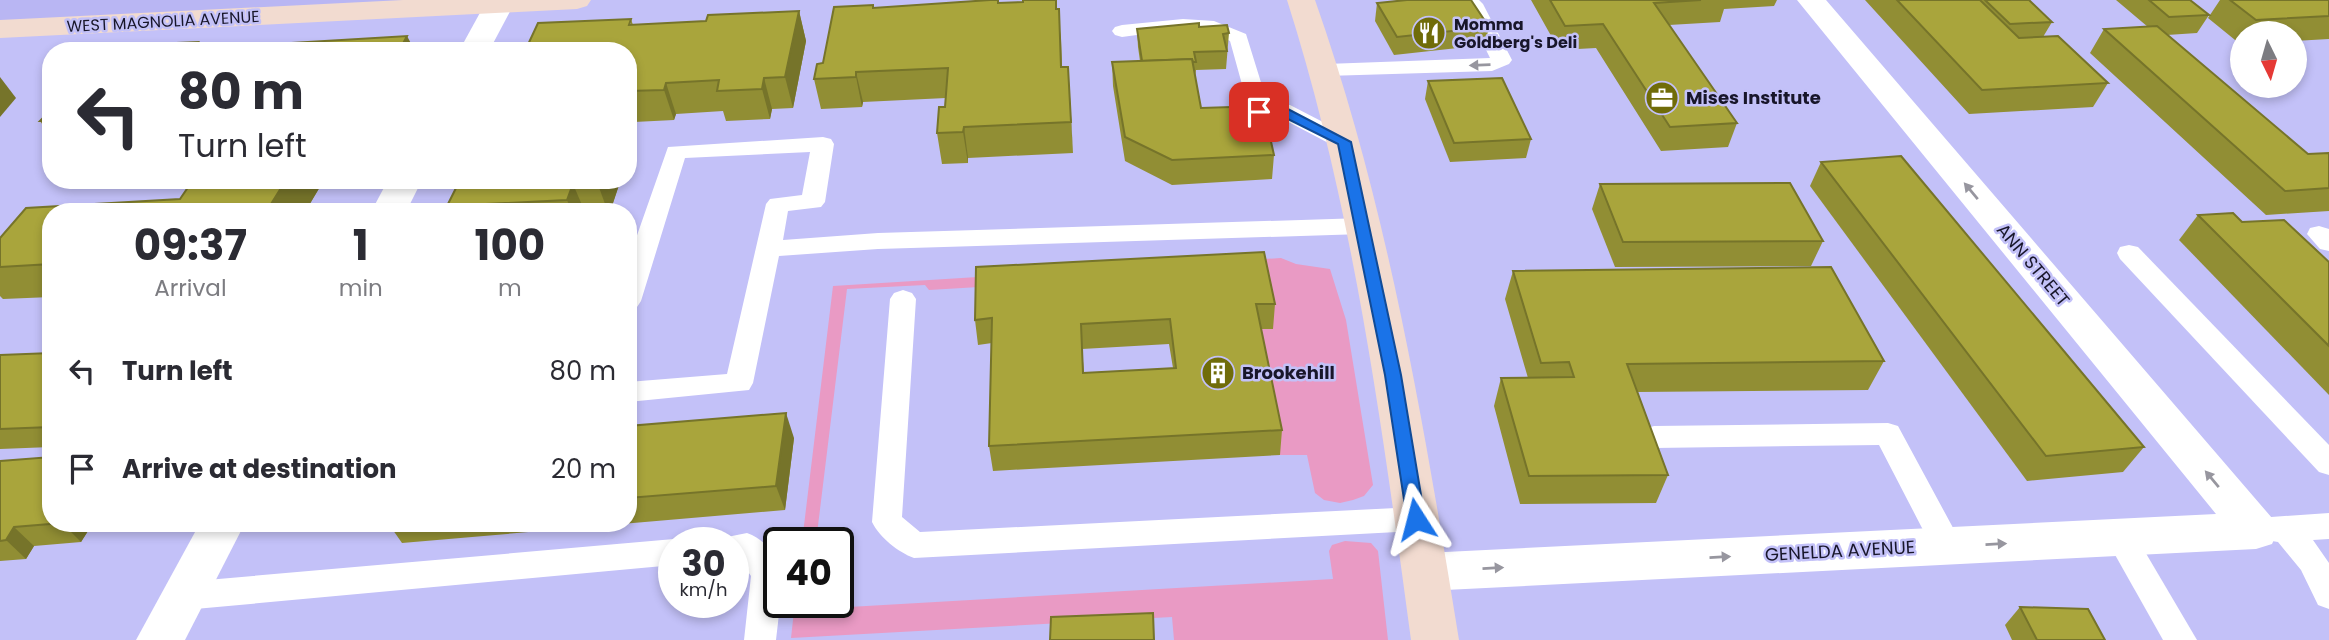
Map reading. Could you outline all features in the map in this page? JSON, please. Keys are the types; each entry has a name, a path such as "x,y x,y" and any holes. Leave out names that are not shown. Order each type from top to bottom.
{"street":[{"name":"WEST MAGNOLIA AVENUE","path":"0,29 577,0"},
{"path":"1301,0 1326,70 1363,226 1393,375 1435,640"},
{"name":"ANN STREET","path":"1811,0 2270,530"},
{"path":"479,42 499,4"},
{"name":"GENELDA AVENUE","path":"1425,572 2270,530"},
{"path":"160,640 218,532"}],"lane":[{"path":"1326,70 1492,65 1502,60 1476,8 1468,0"},
{"path":"1122,31 1211,25 1231,31 1239,38 1259,112"},
{"path":"1235,114 1282,110 1344,142"},
{"path":"637,273 676,152 823,144 813,202 778,204 739,383 637,390"},
{"path":"768,249 891,241 1363,226"},
{"path":"2129,253 2329,464"},
{"path":"903,299 887,522 914,545 1416,519"},
{"path":"1654,437 1888,434 1947,546"},
{"path":"2270,530 2329,526"},
{"path":"2270,530 2312,561 2329,595"},
{"path":"2120,537 2181,640"},
{"path":"749,549 767,574 760,640"},
{"path":"184,596 658,553"}],"shaded area":[{"path":"0,0 577,0 0,29"},
{"path":"1281,258 1296,264 1330,269 1346,320 1373,485 1364,496 1353,500 1340,503 1324,500 1315,493 1307,455 1280,455 1255,329 1272,329 979,287 929,290 925,285 847,289 818,527 804,527 833,286"},
{"path":"1345,541 1371,543 1378,551 1388,640 1174,640 1172,617 791,638 793,618 854,618 854,607 1333,579 1329,551 1332,545"}],"building":[{"path":"998,0 998,3 1056,0 1056,9 1059,9 1061,67 1068,67 1071,122 964,127 963,132 937,133 939,107 945,107 948,68 856,72 856,77 814,79 817,64 823,63 834,7 873,5 873,8"},
{"path":"1471,0 1489,27 1397,37 1377,3"},
{"path":"1550,0 1701,0 1654,3 1737,123 1670,127 1603,24 1565,26"},
{"path":"1897,0 1980,0 2019,38 2058,36 2108,83 1982,90"},
{"path":"1985,0 2029,0 2052,22 2010,24"},
{"path":"2149,0 2190,0 2209,15 2169,17"},
{"path":"2230,0 2329,0 2329,16 2256,20"},
{"path":"799,11 785,77 764,78 762,89 717,91 719,80 666,83 664,90 637,91 637,42 529,42 538,23 631,19 629,25 706,21 708,15"},
{"path":"1199,23 1199,27 1227,25 1229,33 1223,34 1227,51 1194,52 1196,62 1192,59 1142,61 1137,29"},
{"path":"2157,26 2230,88 2230,98 2242,98 2308,154 2329,153 2329,188 2285,191 2104,29"},
{"path":"407,36 404,42 308,42"},
{"path":"1192,59 1201,108 1263,106 1274,155 1172,160 1125,137 1112,62"},
{"path":"1502,78 1531,139 1454,143 1428,81"},
{"path":"1901,156 2144,447 2046,456 1821,162"},
{"path":"1790,183 1823,241 1623,242 1600,184"},
{"path":"187,189 280,189 272,203 112,203 180,199"},
{"path":"456,189 571,189 567,200 448,203"},
{"path":"42,207 42,265 0,267 0,238 26,208"},
{"path":"2233,213 2242,222 2284,220 2329,262 2329,346 2198,215"},
{"name":"Brookehill","path":"1264,252 1275,304 1256,304 1282,430 989,446 992,318 975,320 976,267","holes":["1170,319 1176,368 1083,373 1081,324"]},
{"path":"1831,267 1884,361 1627,364 1668,475 1529,476 1501,378 1574,377 1569,362 1541,363 1513,271"},
{"path":"42,353 42,427 0,429 0,355"},
{"path":"786,413 776,486 637,497 637,425"},
{"path":"42,458 42,525 14,527 6,540 0,541 0,461"},
{"path":"2020,607 2088,609 2105,640 2037,640"},
{"path":"1153,613 1154,640 1050,640 1051,617"}],"place":[{"name":"Momma Goldberg's Deli","path":"1429,33"},
{"name":"Mises Institute","path":"1662,98"},
{"name":"Brookehill","path":"1218,373"}],"route":[{"path":"1259,112 1282,110 1344,142 1393,375 1416,519"}]}
